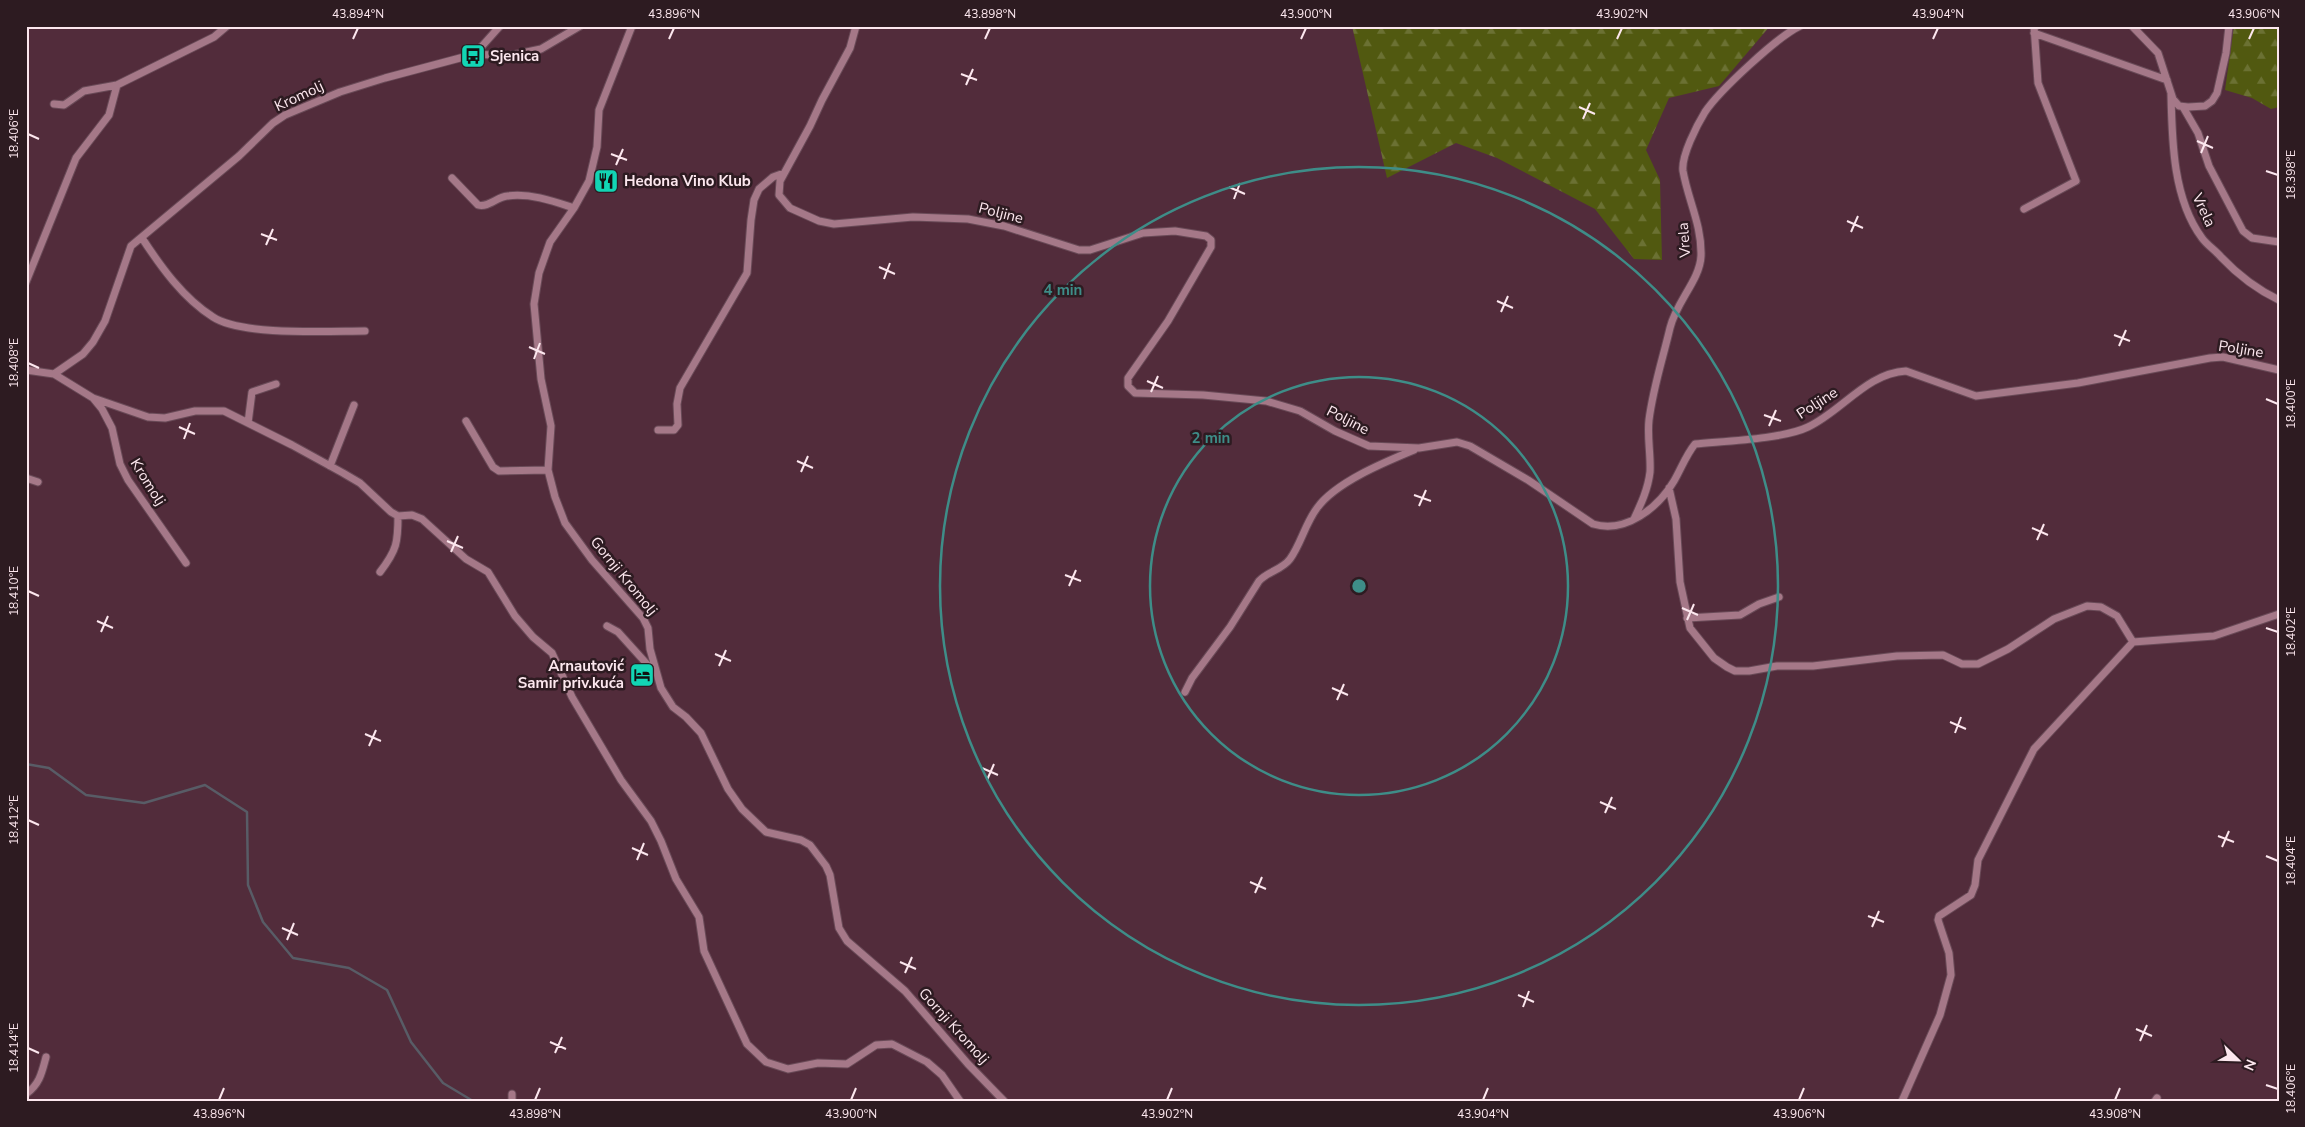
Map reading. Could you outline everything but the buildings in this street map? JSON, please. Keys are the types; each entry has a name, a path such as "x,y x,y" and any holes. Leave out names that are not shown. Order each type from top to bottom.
{"street":[{"path":"54,104 64,106 84,91 117,85 214,37 227,26"},
{"path":"475,54 500,26"},
{"path":"475,54 507,56 541,49 580,26"},
{"name":"Gornji Kromolj","path":"632,26 599,110 597,147 589,181 574,208 550,242 539,273 534,304 541,379 551,426 548,470 565,523 592,560 643,618 648,628 650,649 660,688 673,707 686,717 701,733 728,789 742,809 766,832 801,840 810,845 822,860 830,876 840,928 847,941 905,991 968,1064 1004,1101"},
{"name":"Poljine","path":"856,26 850,48 780,181 779,195 790,208 819,221 834,224 913,217 968,219 1004,226 1079,250 1090,250 1143,232 1175,231 1206,236 1211,240 1211,247 1168,321 1128,378 1128,386 1134,393 1203,395 1266,401 1300,411 1335,431 1369,446 1419,448 1458,442 1470,446 1528,480 1593,524 1604,527 1620,524 1644,514 1669,488 1695,444 1794,433 1810,426 1876,380 1896,371 1906,371 1976,396 2078,383 2210,358 2223,357 2279,370"},
{"name":"Vrela","path":"1634,519 1647,488 1650,471 1649,421 1655,384 1672,318 1699,270 1701,256 1696,211 1683,171 1684,157 1705,112 1740,75 1780,39 1800,26"},
{"name":"Vrela","path":"2132,26 2158,53 2167,80 2171,94 2180,191 2190,218 2202,240 2234,271 2248,283 2279,300"},
{"path":"2183,107 2205,106 2212,101 2216,93 2226,53 2229,26"},
{"path":"2024,209 2076,181 2038,83 2034,30 2167,80"},
{"name":"Kromolj","path":"54,374 83,354 93,342 105,321 131,246 239,156 273,123 285,115 349,89 475,54"},
{"path":"26,282 76,158 109,115 117,85"},
{"name":"Vrela","path":"2171,94 2180,106 2183,107 2198,133 2209,166 2243,231 2252,238 2279,242"},
{"path":"658,430 674,430 678,425 677,404 680,388 747,273 754,200 759,189 773,177 784,173"},
{"path":"452,178 478,205 483,207 506,196 542,197 574,208"},
{"path":"142,238 160,265 181,289 215,318 231,324 281,331 365,332"},
{"name":"Kromolj","path":"26,370 54,374 93,398 102,409 112,428 120,464 128,480 186,564"},
{"path":"248,423 252,392 276,384"},
{"path":"93,398 148,417 165,418 212,410 224,411 360,483 391,512 398,516 412,515 422,519 466,559 488,572 494,578 504,601 514,616 533,637 552,653 572,697 620,780 651,821 676,879 699,917 704,951 747,1044 766,1062 788,1069 818,1063 847,1064 876,1045 892,1044 927,1062 952,1085 960,1101"},
{"path":"330,466 354,405"},
{"path":"466,421 493,467 499,471 548,470"},
{"path":"1184,692 1192,678 1230,627 1259,581 1264,575 1282,568 1289,560 1317,508 1350,480 1419,448"},
{"path":"26,478 38,482"},
{"path":"1669,488 1676,519 1680,582 1690,628 1714,658 1727,668 1735,671 1749,671 1777,666 1813,666 1897,656 1943,655 1962,664 1978,664 2008,649 2054,619 2087,606 2101,607 2118,616 2133,642"},
{"path":"380,572 396,550 399,537 398,516"},
{"path":"1687,618 1740,615 1759,604 1779,597"},
{"path":"1902,1101 1940,1015 1951,975 1949,953 1938,916 1971,895 1975,885 1978,860 2034,749 2133,642 2214,636 2279,614"},
{"path":"607,626 618,632 657,675"},
{"path":"26,1094 36,1087 42,1076 46,1056"}],"green space":[{"path":"1352,26 1770,26 1719,86 1669,98 1646,150 1660,180 1662,260 1634,259 1595,209 1497,158 1456,143 1387,178"},
{"path":"2234,26 2279,26 2279,107 2271,109 2252,98 2225,90"}],"waterway":[{"path":"26,764 49,768 86,795 144,803 205,785 247,812 248,885 263,922 293,958 349,968 387,990 411,1042 443,1083 473,1101"}],"place":[{"name":"Sjenica","path":"473,56"},
{"name":"Hedona Vino Klub","path":"606,181"},
{"name":"Arnautović Samir priv.kuća","path":"642,675"}]}
